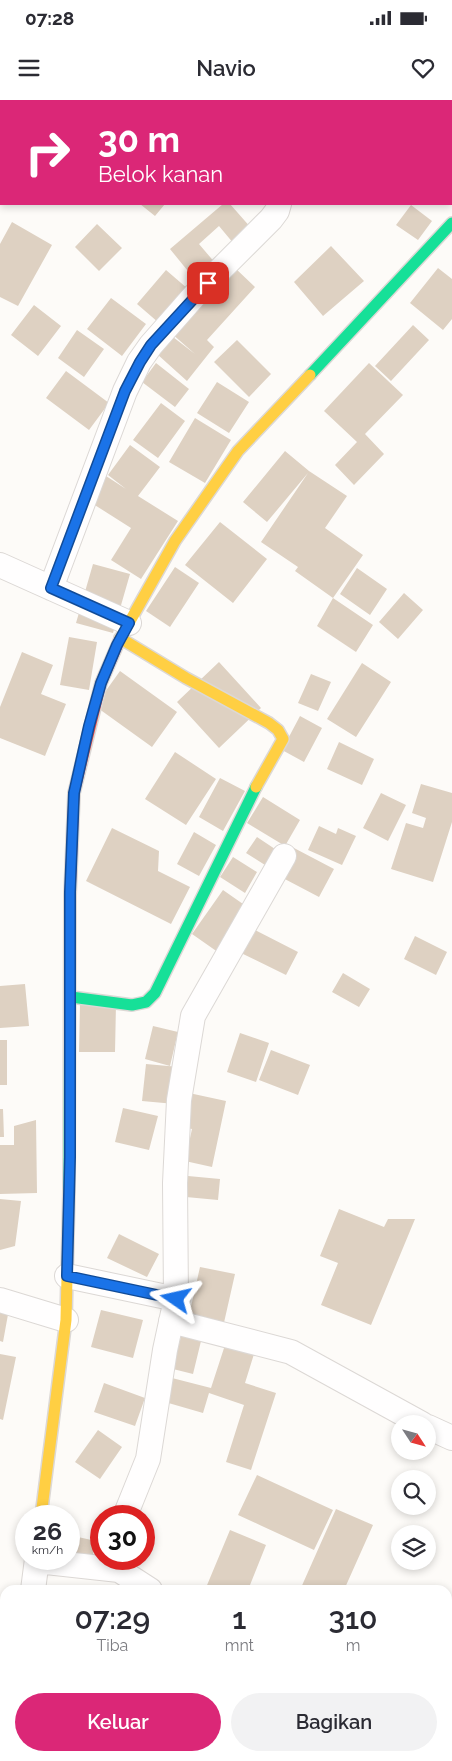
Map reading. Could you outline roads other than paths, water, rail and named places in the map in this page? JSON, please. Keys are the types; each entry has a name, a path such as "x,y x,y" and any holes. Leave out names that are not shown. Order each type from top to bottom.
{"street":[{"path":"51,588 125,391 140,362 151,345 195,295 271,219 279,205"},
{"path":"42,1505 66,1320 71,997 70,892 74,793 101,683 125,631 175,541 238,451 452,223"},
{"path":"0,565 51,588 125,631 186,678 271,724 281,733 283,738 250,798 155,993 146,1002 132,1005 71,997"},
{"path":"129,1505 148,1459 173,1310 175,1183 179,1100 193,1016 284,856"},
{"path":"67,1276 173,1310 292,1352 406,1415"},
{"path":"0,1300 66,1320"},
{"path":"436,1431 452,1438"},
{"path":"34,1585 36,1570"},
{"path":"126,1570 144,1585"}]}
